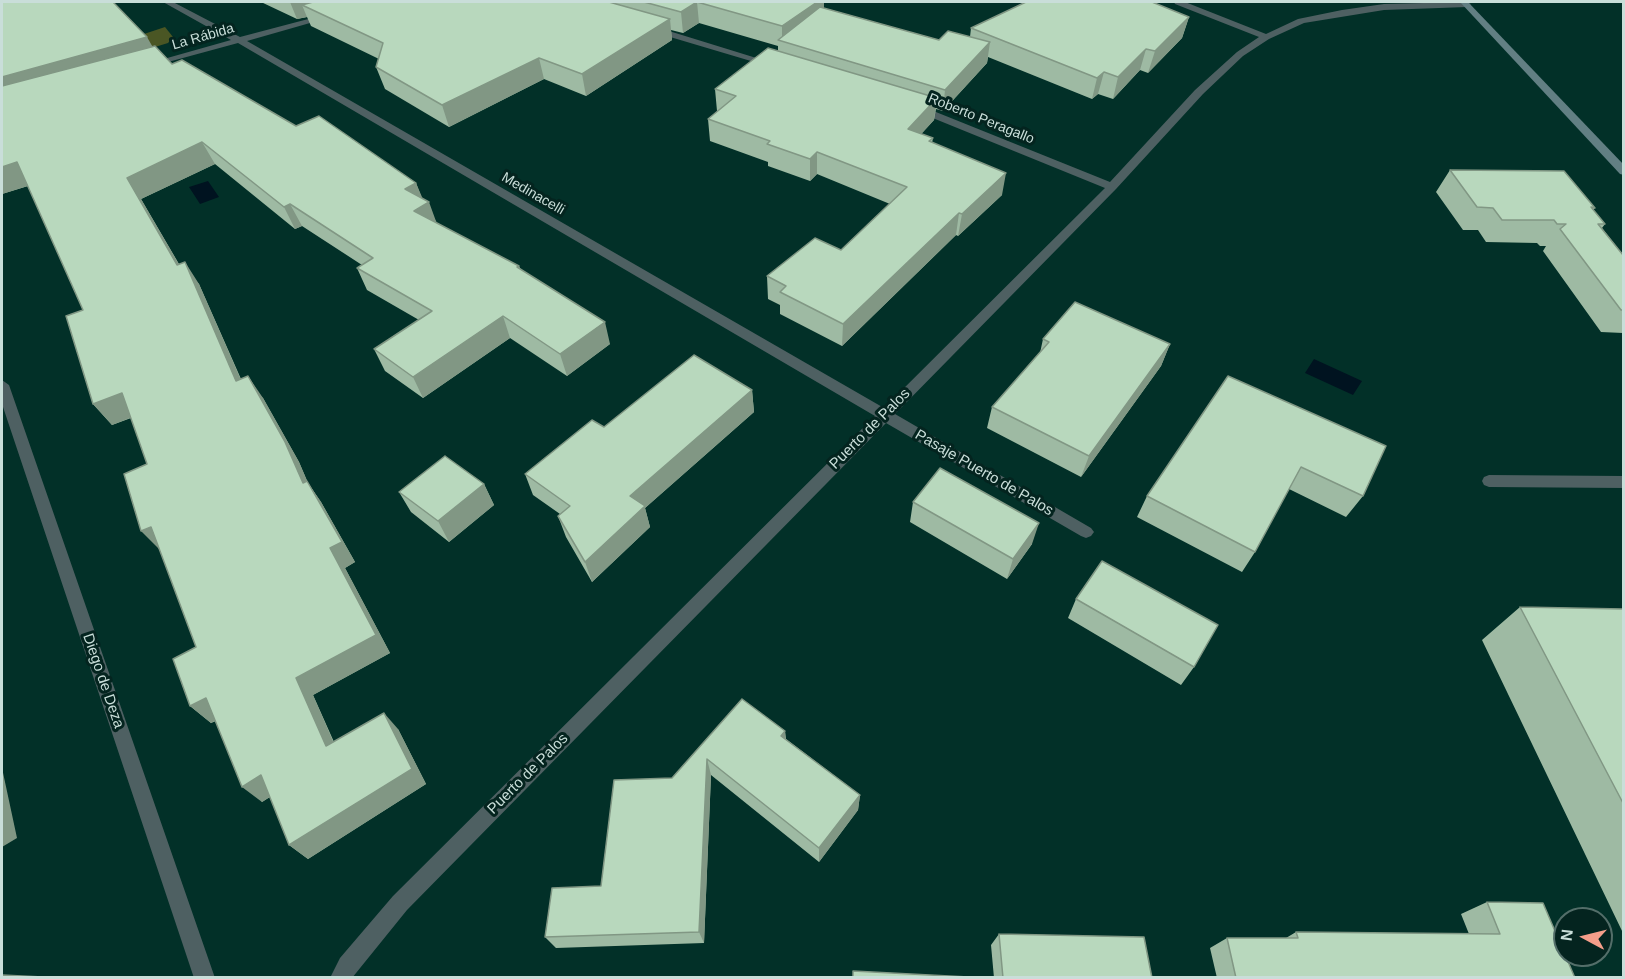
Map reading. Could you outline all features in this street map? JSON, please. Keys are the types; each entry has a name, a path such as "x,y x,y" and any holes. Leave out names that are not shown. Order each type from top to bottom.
{"main road":[{"path":"1465,3 1623,172"}],"street":[{"name":"Medinacelli","path":"167,2 239,40 883,415"},
{"path":"1178,2 1266,37"},
{"name":"Puerto de Palos","path":"340,978 347,965 400,903 1112,187 1199,92 1240,54 1266,37 1301,21 1342,12 1384,7 1465,3"},
{"name":"La Rábida","path":"137,69 342,11"},
{"path":"642,26 790,70"},
{"name":"Roberto Peragallo","path":"904,104 927,111 1112,187"},
{"name":"Diego de Deza","path":"2,385 205,978"},
{"name":"Pasaje Puerto de Palos","path":"883,415 1086,532"},
{"path":"1489,481 1623,482"}],"green space":[{"path":"165,27 173,37 168,43 22,88 141,35"}],"water":[{"path":"208,181 219,197 200,204 189,187"},
{"path":"1314,359 1362,381 1353,395 1305,373"}],"building":[{"path":"2,2 113,2 147,37 2,77"},
{"path":"313,2 609,2 670,19 582,74 539,58 442,105 376,67 383,43 302,5"},
{"path":"644,2 697,2 681,12"},
{"path":"697,2 817,2 782,26"},
{"path":"1026,2 1152,2 1189,17 1155,51 1146,49 1118,77 1104,72 1097,78 971,28"},
{"path":"820,7 939,40 948,31 990,42 945,90 778,40"},
{"path":"155,46 172,64 182,60 296,126 319,116 416,183 405,189 429,202 414,211 519,266 517,267 605,322 560,354 503,316 413,377 374,349 432,311 357,268 373,258 290,204 284,207 202,142 127,178 177,265 185,262 236,381 248,376 285,442 303,483 307,481 342,542 330,548 376,635 296,678 326,746 384,713 412,769 289,845 261,775 242,787 206,698 190,706 173,659 196,647 151,527 141,531 124,474 147,464 122,393 93,404 66,316 83,310 17,162 2,167 2,86"},
{"path":"768,48 937,98 908,129 933,138 929,141 1006,173 962,214 959,213 843,324 780,292 786,286 767,276 815,238 841,250 907,187 817,152 810,159 767,144 770,141 708,119 736,96 715,89"},
{"path":"1450,170 1564,171 1595,208 1591,207 1605,224 1598,224 1623,255 1623,310 1560,229 1566,224 1557,224 1554,220 1502,220 1493,208 1477,207"},
{"path":"1075,302 1170,344 1089,456 992,407 1049,342 1043,339"},
{"path":"694,355 752,390 630,496 645,506 585,562 558,516 570,506 525,474 592,420 604,427"},
{"path":"1228,376 1386,446 1363,496 1301,467 1255,552 1147,496"},
{"path":"445,456 484,484 438,521 399,492"},
{"path":"940,468 1039,523 1013,559 913,502"},
{"path":"1102,561 1218,625 1194,667 1076,599"},
{"path":"1520,607 1623,609 1623,803"},
{"path":"742,699 785,731 781,736 860,795 819,848 707,759 699,932 545,937 552,888 601,886 614,780 672,778"},
{"path":"1487,902 1543,903 1553,926 1553,967 1570,967 1575,978 1236,978 1227,938 1298,938 1296,932 1500,934"},
{"path":"999,934 1144,937 1152,978 1003,978"},
{"path":"853,971 988,978 853,978"},
{"path":"2,975 43,977 2,978"}]}
